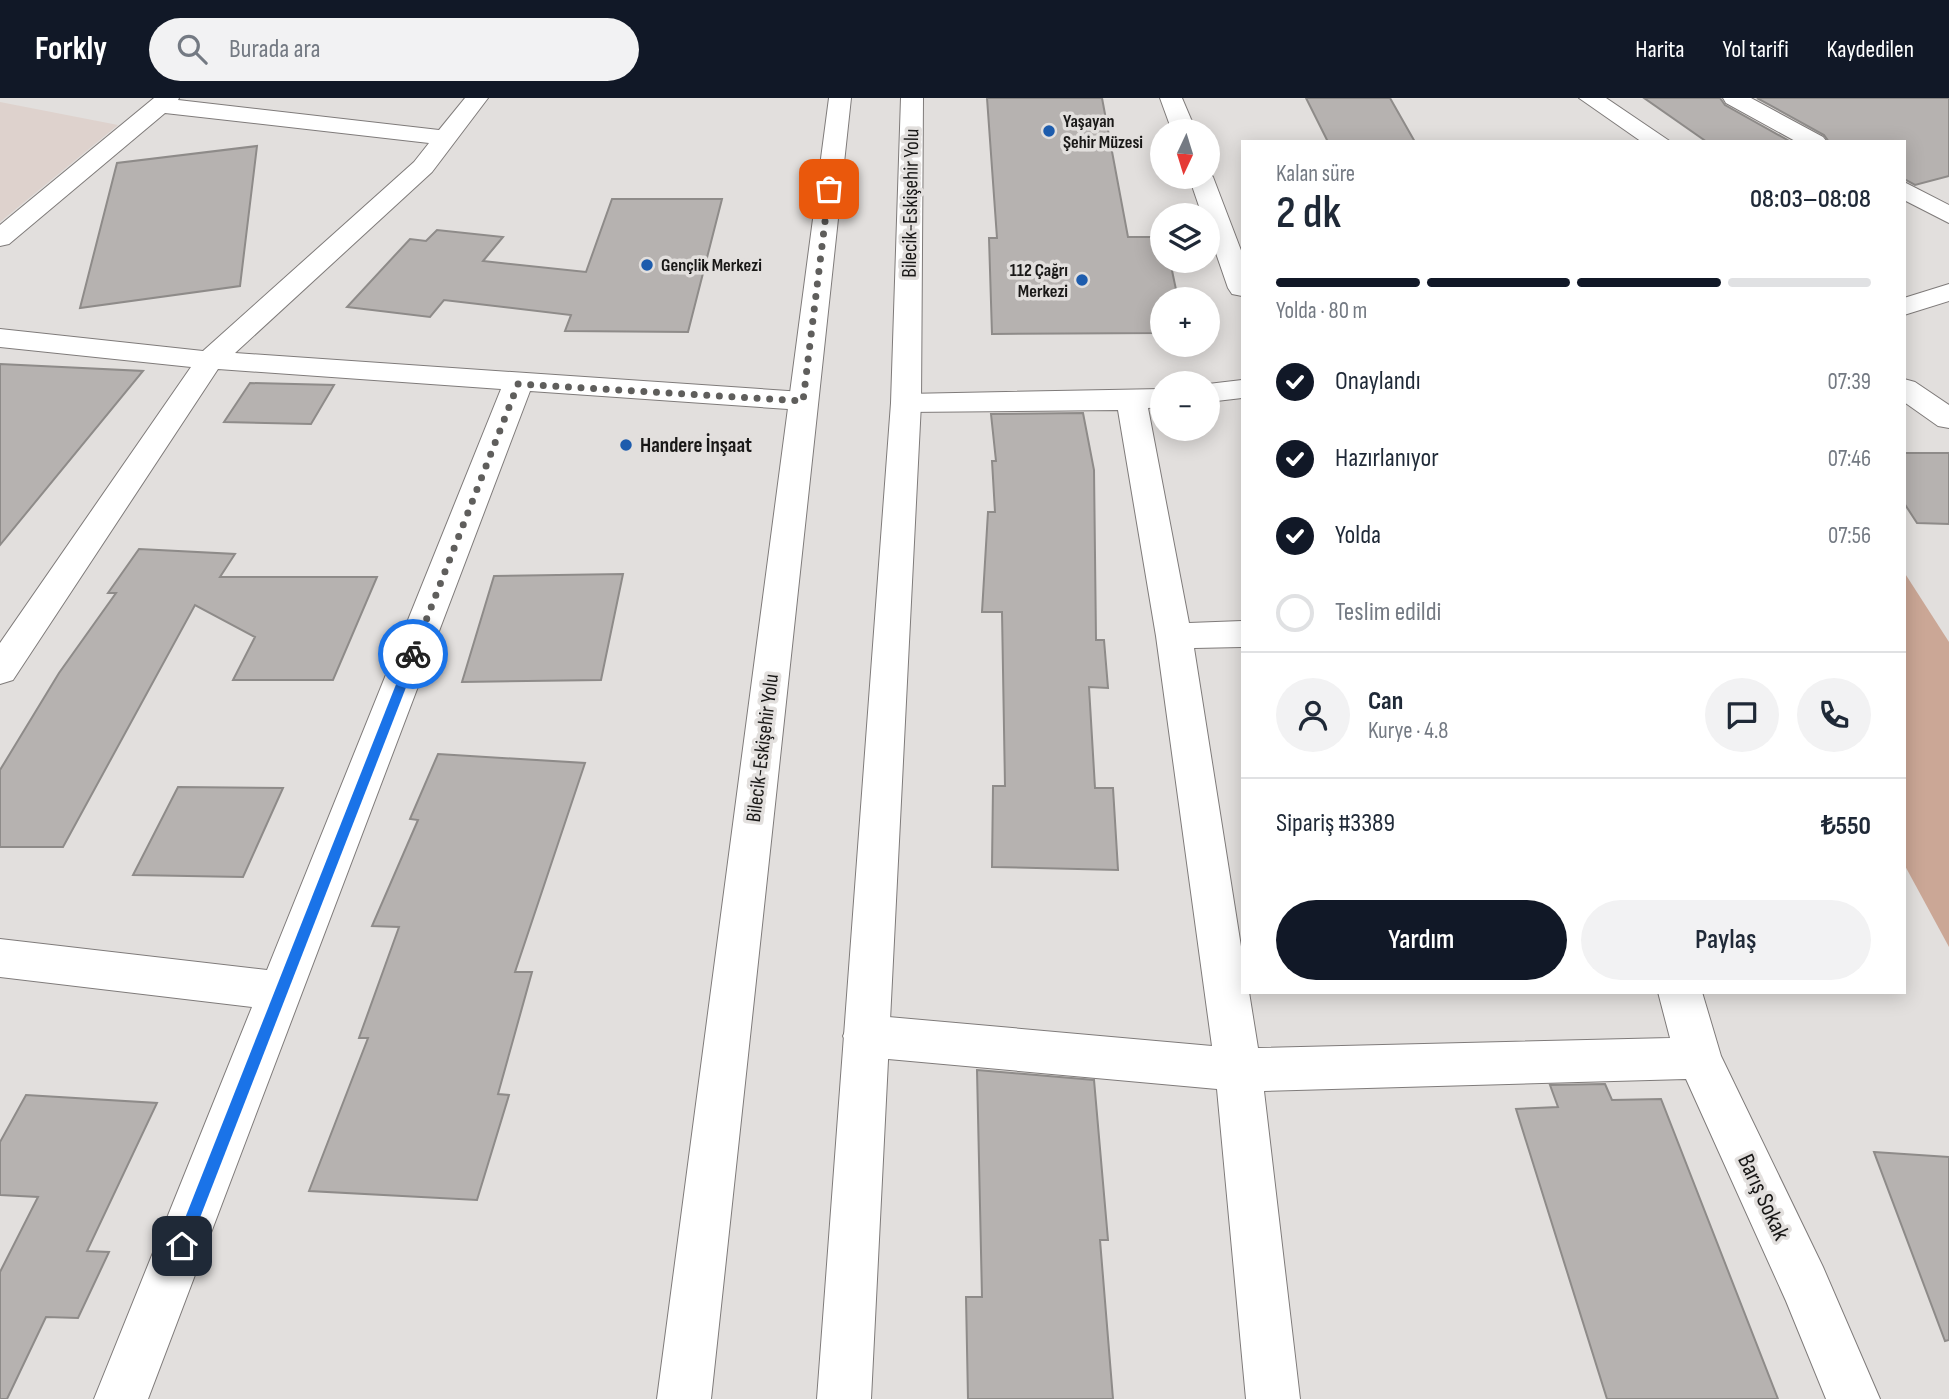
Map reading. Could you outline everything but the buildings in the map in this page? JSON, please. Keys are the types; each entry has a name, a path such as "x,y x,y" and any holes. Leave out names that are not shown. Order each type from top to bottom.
{"street":[{"path":"0,671 210,360 423,167 477,98"},
{"name":"Bilecik-Eskişehir Yolu","path":"684,1399 841,98"},
{"name":"Bilecik-Eskişehir Yolu","path":"844,1399 906,403 912,98"},
{"path":"1171,98 1179,119"},
{"path":"1590,98 1656,140"},
{"path":"1734,98 1811,140"},
{"path":"0,238 163,102 445,138"},
{"path":"1205,189 1241,285"},
{"path":"1906,191 1949,215"},
{"path":"1908,302 1949,292"},
{"path":"0,338 210,360 518,384 803,401"},
{"path":"121,1399 518,384"},
{"path":"1220,392 1241,389"},
{"path":"1906,389 1949,419"},
{"path":"906,403 1147,400 1174,636 1238,1070 1273,1399"},
{"path":"1174,636 1241,634"},
{"path":"0,957 282,991"},
{"name":"Barış Sokak","path":"1681,994 1699,1058 1805,1286 1853,1399"},
{"path":"866,1036 1238,1070 1699,1058"}],"shaded area":[{"path":"0,102 118,125 0,222"},
{"path":"1906,575 1949,642 1949,947 1906,868"}],"way so far":[{"path":"413,654 518,384 803,401 829,189"}],"place":[{"name":"Yaşayan Şehir Müzesi","path":"1049,131"},
{"name":"Gençlik Merkezi","path":"647,265"},
{"name":"112 Çağrı Merkezi","path":"1082,280"},
{"name":"Handere İnşaat","path":"626,445"}],"route":[{"path":"182,1246 413,654"}]}
